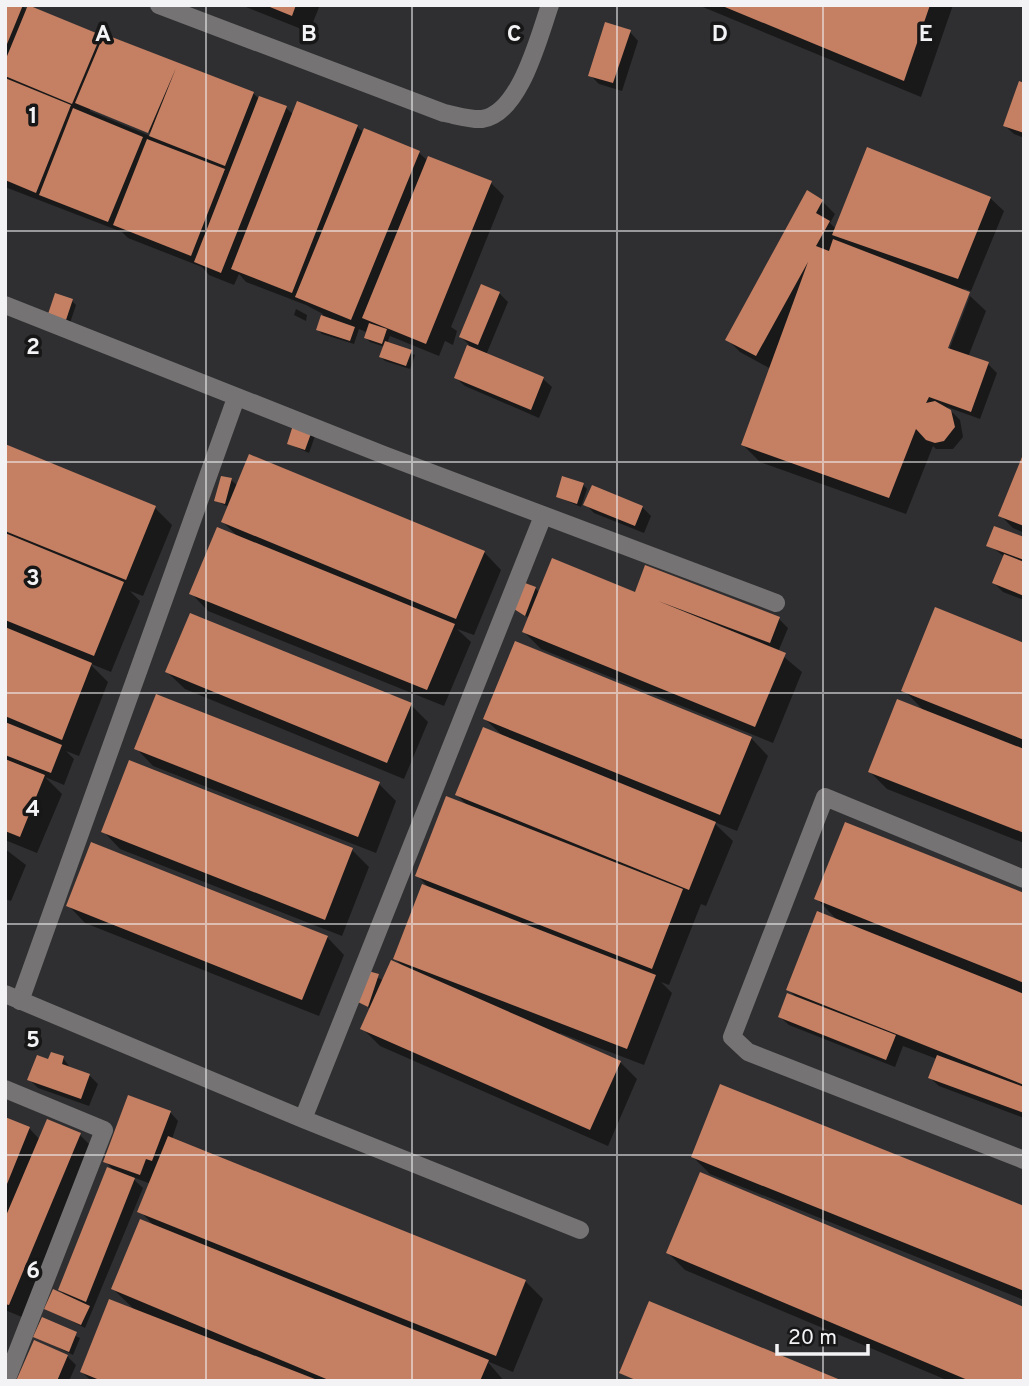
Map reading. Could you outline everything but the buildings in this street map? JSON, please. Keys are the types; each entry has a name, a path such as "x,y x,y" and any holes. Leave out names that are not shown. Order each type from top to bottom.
{"lane":[{"path":"159,5 443,113 482,119 500,108 521,85 550,5"},
{"path":"5,305 236,398 776,603"},
{"path":"236,398 13,997 303,1119 580,1230"},
{"path":"303,1119 544,516"},
{"path":"1024,879 825,797 732,1037 748,1052 1024,1160"},
{"path":"5,1089 104,1130 6,1381"}]}
